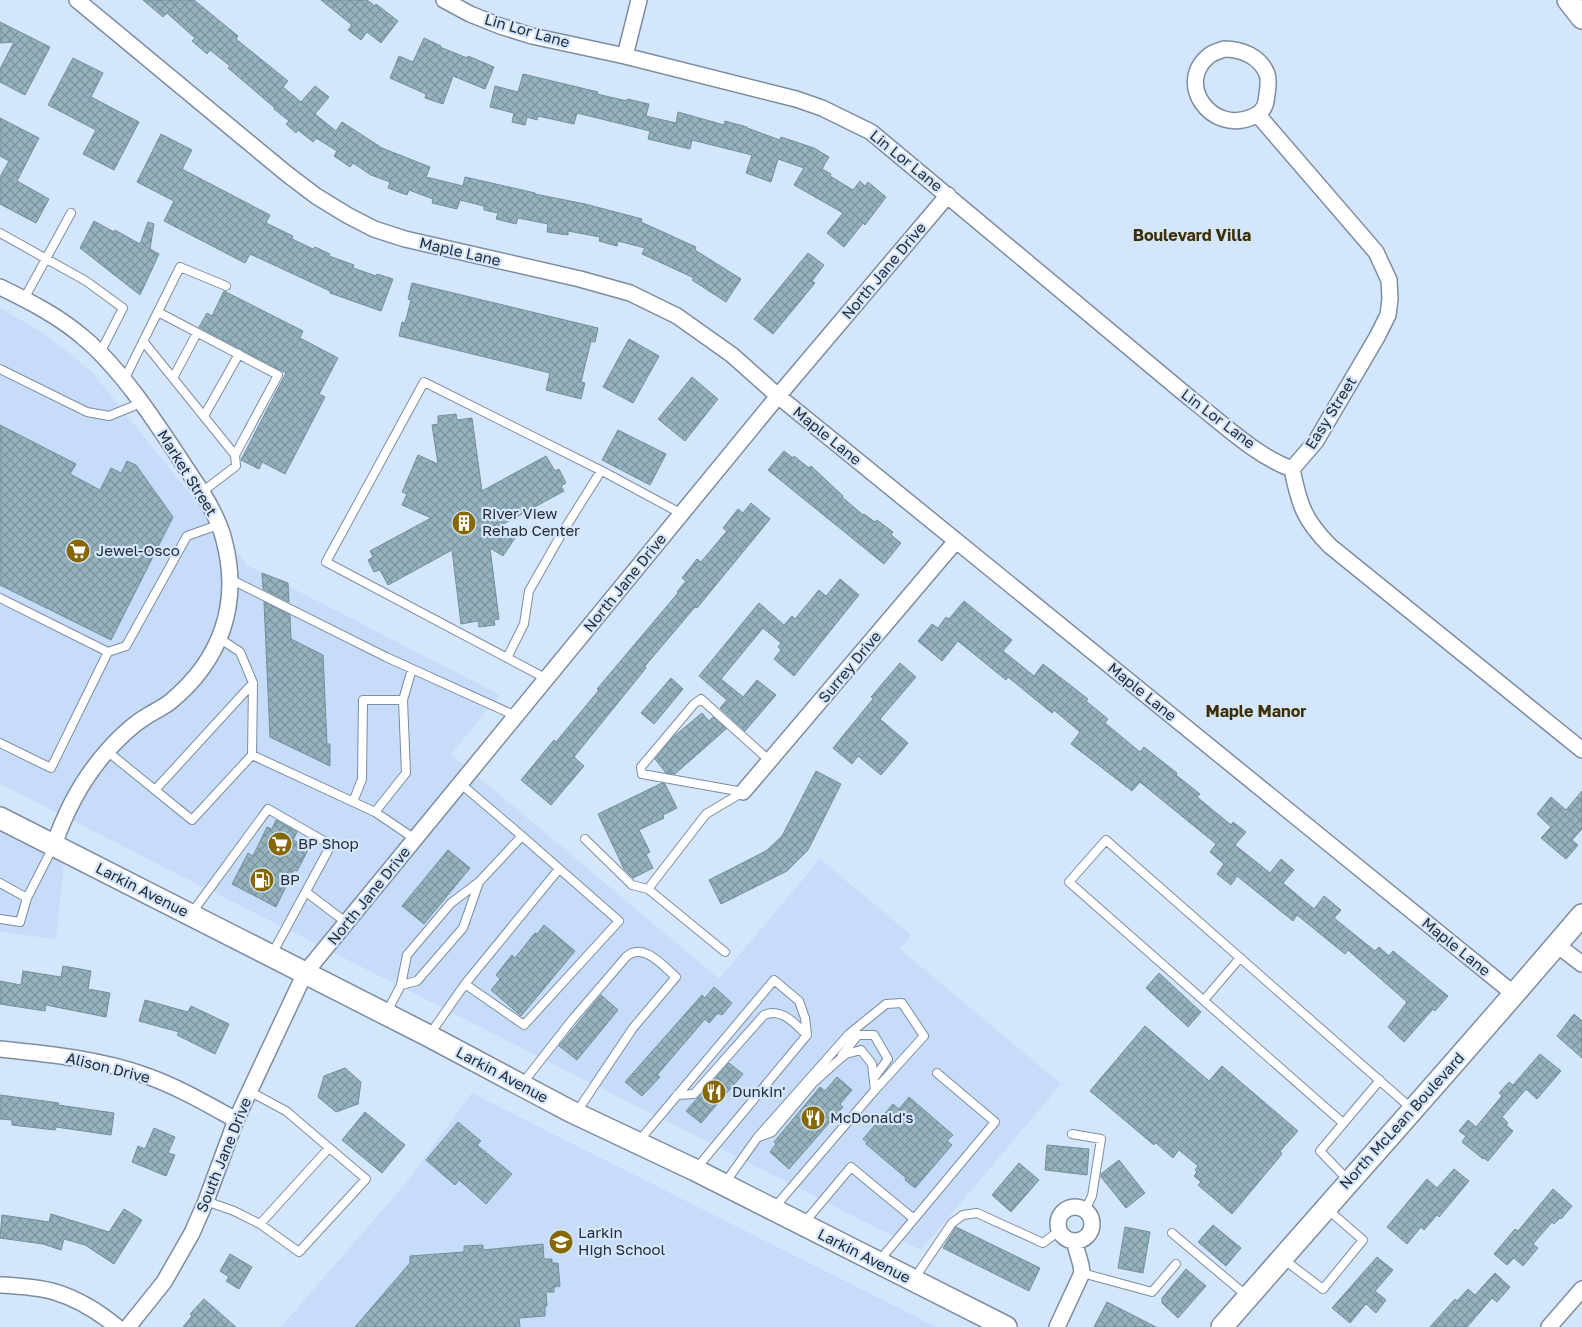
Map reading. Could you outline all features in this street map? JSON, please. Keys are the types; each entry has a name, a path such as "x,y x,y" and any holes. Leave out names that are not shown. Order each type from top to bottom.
{"main road":[{"path":"1568,0 1582,18"},
{"name":"Larkin Avenue","path":"0,818 429,1036 576,1113 695,1170 1006,1327"},
{"name":"North McLean Boulevard","path":"1222,1327 1349,1181 1414,1110 1582,915"}],"street":[{"name":"Maple Lane","path":"77,0 265,156 316,196 347,215 374,229 405,239 580,279 630,293 677,316 732,356 778,396 1514,994"},
{"name":"Lin Lor Lane","path":"444,0 470,14 524,33 796,99 822,108 872,132 1191,399 1243,440 1278,463 1292,469"},
{"path":"625,56 638,0"},
{"path":"1224,49 1237,49 1250,55 1260,64 1268,75 1268,88 1265,105 1258,115 1244,121 1231,121 1216,117 1205,108 1197,93 1196,78 1201,65 1210,55 1224,49"},
{"name":"Easy Street","path":"1258,115 1376,252 1389,280 1390,299 1388,315 1316,441 1292,469"},
{"name":"North Jane Drive","path":"305,973 778,396 948,195"},
{"name":"Market Street","path":"0,287 24,299 84,338 124,380 202,492 224,539 229,567 231,598 215,648 204,665 181,692 164,707 134,725 107,751 77,792 64,818 54,845"},
{"path":"1292,469 1296,492 1306,518 1316,532 1330,546 1582,750"},
{"name":"Surrey Drive","path":"743,792 956,541"},
{"path":"1557,944 1582,964"},
{"name":"South Jane Drive","path":"128,1327 164,1282 192,1233 236,1120 305,973"},
{"name":"Alison Drive","path":"0,1049 52,1054 100,1063 147,1076 190,1095 236,1120"},
{"path":"1077,1207 1085,1210 1092,1222 1092,1228 1085,1238 1074,1241 1064,1237 1059,1231 1059,1217 1066,1209 1077,1207"},
{"path":"1057,1327 1082,1273 1074,1241"},
{"path":"0,1285 30,1287 55,1292 80,1302 103,1315 117,1327"},
{"path":"1550,1327 1582,1289"}],"lane":[{"path":"24,299 71,213"},
{"path":"0,233 86,281 123,308 100,353"},
{"path":"124,380 180,267 226,286"},
{"path":"158,312 278,375 235,454 236,466 202,492"},
{"path":"173,378 197,333"},
{"path":"143,341 235,454"},
{"path":"204,416 239,354"},
{"path":"0,369 87,412 109,416 141,403"},
{"path":"547,679 326,562 424,382 682,514"},
{"path":"507,658 524,624 529,591 562,533 601,471"},
{"path":"0,598 108,652 126,646 187,536 218,525"},
{"path":"230,579 386,657 516,716"},
{"path":"107,751 192,820 252,755 253,683 240,652 219,638"},
{"path":"0,743 50,768 108,652"},
{"path":"375,812 406,772 403,700 412,669"},
{"path":"155,790 253,683"},
{"path":"743,792 642,774 641,767 694,704 701,699 770,762"},
{"path":"353,802 362,779 362,700 403,700"},
{"path":"252,755 375,812 415,839"},
{"path":"461,784 619,921 524,1026 465,984"},
{"path":"648,889 706,814 743,792"},
{"path":"190,915 268,809 331,845 271,956"},
{"path":"386,1014 401,985 407,955 451,903 479,882 522,836"},
{"path":"585,839 632,885 648,889 725,952"},
{"path":"1343,1123 1069,882 1106,840 1414,1110"},
{"path":"0,919 20,922 27,898 54,845"},
{"path":"429,1036 465,984 559,869"},
{"path":"401,985 417,980 463,928 479,882"},
{"path":"0,883 27,898"},
{"path":"306,892 347,923"},
{"path":"521,1085 572,1020 626,957 635,951 645,952 676,977 633,1028 576,1113"},
{"path":"1204,1000 1240,958"},
{"path":"637,1143 774,980 799,1001 805,1018 807,1035 695,1170"},
{"path":"724,1185 758,1138 849,1034 886,1004 902,1003 924,1036 874,1090 772,1210"},
{"path":"677,1094 694,1094 764,1015 769,1012 781,1014 807,1035"},
{"path":"834,1064 858,1035 874,1036 888,1059 874,1078"},
{"path":"758,1138 772,1132 812,1083 846,1054 861,1050 872,1064 874,1090"},
{"path":"878,1262 995,1122 937,1073"},
{"path":"1349,1181 1320,1151 1380,1080"},
{"path":"206,1201 234,1211 260,1224 299,1252 366,1179 286,1111 249,1092"},
{"path":"1072,1134 1100,1139 1092,1196 1085,1210"},
{"path":"260,1224 329,1148"},
{"path":"803,1225 851,1166 914,1219"},
{"path":"1282,1258 1323,1289 1363,1240 1326,1208"},
{"path":"913,1280 952,1223 963,1215 977,1213 1043,1242 1059,1231"},
{"path":"1172,1233 1248,1297"},
{"path":"1082,1273 1152,1292 1176,1264"}],"shaded area":[{"path":"0,308 45,334 92,372 247,565 500,695 451,754 719,979 820,859 911,935 900,949 1061,1084 921,1250 0,784"},
{"path":"0,821 65,854 56,939 0,932"},
{"name":"Larkin High School","path":"472,1093 936,1327 281,1327 405,1184"}],"building":[{"path":"143,0 194,0 238,36 236,39 288,81 283,87 301,102 315,86 329,97 315,114 336,131 342,122 382,148 430,167 426,177 463,186 465,177 642,219 641,222 696,247 695,250 741,279 726,302 692,280 694,278 642,254 645,248 618,241 617,246 599,241 600,237 568,231 568,235 547,232 548,224 518,218 516,224 496,219 498,213 484,210 484,206 460,200 457,209 432,203 433,199 409,190 407,195 388,188 390,182 371,175 353,163 350,167 334,156 337,151 316,138 313,142 298,130 296,133 286,124 289,121 228,68 230,66 210,50 207,54 192,41 195,38 167,13 163,17"},
{"path":"321,0 367,0 375,6 376,4 398,21 381,43 367,32 361,40 348,30 352,25"},
{"path":"0,22 50,47 25,95 0,82 0,69 14,42 0,43"},
{"path":"424,38 440,47 494,67 485,89 453,76 443,104 425,98 426,94 390,78 399,56 413,62"},
{"path":"73,58 103,73 91,97 139,122 114,170 83,154 96,130 48,105"},
{"path":"523,74 598,92 597,94 649,104 646,116 676,123 678,112 724,125 725,121 747,127 780,140 781,137 814,148 829,157 822,169 831,174 830,176 853,190 860,181 865,186 868,182 886,197 865,225 863,223 844,247 827,233 843,213 794,185 804,168 778,159 771,182 746,173 752,155 692,140 690,149 648,139 650,131 577,113 574,124 538,116 537,120 527,117 525,125 512,122 514,113 490,107 495,86 518,92"},
{"path":"0,118 39,138 17,181 49,199 36,223 0,204 0,177 9,161 0,156"},
{"path":"161,134 192,150 182,169 270,215 266,223 293,236 292,239 313,249 315,247 330,254 329,256 354,265 353,268 376,276 377,274 393,279 381,311 330,293 330,291 250,254 245,263 164,221 174,201 137,182"},
{"path":"94,221 140,244 148,222 154,224 150,249 159,254 140,295 80,248"},
{"path":"808,253 824,265 812,281 815,283 773,334 754,319"},
{"path":"412,283 598,328 595,342 591,341 581,382 585,383 581,399 546,390 550,373 399,336 402,322 405,323 411,300 408,299"},
{"path":"224,291 303,331 300,338 338,358 319,394 325,397 285,474 262,462 259,469 241,460 286,373 199,327 207,313 212,316"},
{"path":"629,339 659,356 633,403 603,387"},
{"path":"692,377 718,399 685,441 658,419"},
{"name":"River View Rehab Center","path":"456,414 457,420 472,418 482,491 546,456 555,471 559,469 566,483 561,486 564,491 498,527 515,538 503,556 490,548 499,619 494,620 495,625 479,627 478,621 461,624 452,550 388,585 380,570 374,572 368,560 373,557 370,551 431,518 402,505 407,494 402,492 418,455 438,464 432,425 438,424 438,416"},
{"name":"Jewel-Osco","path":"0,425 76,464 70,474 100,490 111,468 121,473 127,461 136,465 173,517 111,640 0,585"},
{"path":"618,430 666,454 650,485 602,460"},
{"path":"784,451 809,468 811,466 863,515 875,522 877,520 893,532 891,535 901,543 884,564 768,470"},
{"path":"751,503 770,519 697,608 695,607 645,666 646,668 574,757 584,766 551,805 521,780 554,740 556,742 599,690 597,689 678,593 686,581 682,578 697,559 701,562 727,531 723,528 738,509 743,513"},
{"path":"262,573 288,583 289,602 263,589"},
{"path":"840,579 859,595 794,676 774,659 781,650 778,647 781,643 763,628 721,679 743,697 757,680 776,695 745,731 720,708 727,700 699,676 759,603 784,625 792,616 795,619 819,590 826,596"},
{"path":"964,601 1012,640 1003,651 1034,676 1043,664 1088,699 1086,701 1108,719 1105,723 1140,752 1144,747 1200,794 1197,797 1231,825 1233,822 1246,832 1235,845 1270,873 1281,859 1294,870 1283,883 1314,909 1324,896 1341,910 1334,918 1375,951 1379,947 1389,956 1393,951 1448,996 1435,1011 1433,1009 1404,1042 1388,1027 1407,1002 1348,950 1345,954 1297,915 1293,921 1237,876 1231,885 1217,874 1224,864 1210,852 1216,844 1140,782 1132,791 1071,744 1080,732 1054,710 1052,713 1008,677 1006,680 958,641 942,661 918,641 932,624 938,628 946,617 949,619"},
{"path":"264,602 290,615 291,639 323,655 327,744 330,744 330,766 270,737"},
{"path":"900,663 916,677 880,719 908,743 881,775 858,756 852,764 833,748 873,699 871,697"},
{"path":"671,678 683,689 654,724 641,713"},
{"path":"702,713 709,721 713,717 726,729 675,774 666,773 655,759 672,738"},
{"path":"816,771 841,784 808,850 787,871 721,904 709,880 766,851 782,836"},
{"path":"662,783 665,784 677,808 663,815 664,818 639,830 650,852 646,854 653,868 633,878 624,869 598,814"},
{"path":"1582,791 1582,829 1572,840 1578,845 1566,859 1541,838 1551,827 1537,814 1551,797 1566,810"},
{"path":"276,820 297,832 293,840 309,848 297,871 294,870 276,907 232,884 248,853 253,856 267,827 272,829"},
{"path":"448,850 470,868 424,924 402,906"},
{"path":"544,925 575,951 521,1016 491,990 500,979 496,975 512,955 515,958"},
{"path":"63,966 91,971 88,989 110,993 106,1017 46,1005 45,1011 0,1004 0,981 21,985 23,971 61,977"},
{"path":"1159,973 1201,1012 1188,1027 1146,988"},
{"path":"714,987 732,1003 722,1015 718,1013 709,1023 705,1019 657,1075 660,1077 642,1096 625,1082 702,995 705,998"},
{"path":"601,995 618,1010 577,1060 559,1046"},
{"path":"145,1000 188,1012 191,1006 229,1024 215,1054 177,1035 179,1032 139,1021"},
{"path":"1574,1014 1582,1021 1582,1058 1557,1036"},
{"path":"1145,1026 1209,1081 1222,1066 1298,1131 1280,1151 1282,1154 1232,1214 1198,1185 1201,1182 1194,1176 1198,1166 1179,1150 1173,1158 1156,1143 1154,1145 1090,1091"},
{"path":"1540,1054 1561,1071 1537,1099 1526,1089 1502,1117 1508,1123 1506,1125 1513,1131 1488,1161 1483,1159 1462,1142 1466,1136 1459,1131 1468,1120 1476,1127 1502,1096 1499,1093 1509,1082 1513,1085"},
{"name":"Dunkin'","path":"729,1063 743,1074 701,1123 686,1111"},
{"path":"345,1068 361,1082 358,1104 336,1112 318,1097 324,1076"},
{"name":"McDonald's","path":"837,1077 852,1090 840,1104 843,1107 789,1169 770,1152 776,1144 774,1142 820,1087 825,1091"},
{"path":"0,1095 114,1113 111,1135 56,1127 55,1130 12,1125 12,1120 0,1119"},
{"path":"909,1097 953,1135 947,1141 952,1145 915,1188 866,1144 867,1142 863,1139 893,1104 899,1109"},
{"path":"365,1112 405,1145 382,1173 342,1140"},
{"path":"458,1122 481,1141 477,1145 512,1174 486,1204 459,1180 455,1185 426,1160"},
{"path":"154,1128 175,1137 168,1153 175,1155 166,1176 132,1162 138,1146 145,1149"},
{"path":"1047,1145 1089,1149 1087,1175 1045,1170"},
{"path":"1119,1160 1145,1193 1126,1208 1101,1177 1101,1174"},
{"path":"1019,1163 1039,1180 1011,1212 992,1195"},
{"path":"1454,1169 1469,1181 1439,1217 1437,1215 1424,1230 1421,1227 1407,1244 1387,1227 1427,1179 1437,1188"},
{"path":"1553,1189 1572,1206 1561,1219 1554,1224 1552,1222 1533,1244 1538,1248 1523,1266 1514,1258 1507,1265 1494,1254 1515,1229 1518,1231"},
{"path":"124,1209 142,1220 114,1264 85,1245 64,1239 61,1250 43,1244 0,1238 2,1215 49,1222 51,1214 109,1232"},
{"path":"1213,1225 1241,1248 1226,1266 1198,1242"},
{"path":"956,1227 1040,1268 1029,1291 943,1248"},
{"path":"1125,1227 1150,1232 1143,1273 1118,1268"},
{"name":"Larkin High School","path":"543,1244 544,1259 552,1259 552,1263 558,1263 560,1286 554,1287 554,1292 546,1292 547,1306 545,1306 545,1316 519,1318 520,1327 355,1327 410,1263 410,1256 464,1252 464,1246 483,1245 483,1250"},
{"path":"230,1254 252,1267 239,1289 226,1281 229,1277 220,1271"},
{"path":"1377,1257 1393,1270 1375,1291 1386,1300 1376,1313 1366,1304 1350,1323 1332,1308"},
{"path":"1186,1269 1206,1286 1178,1318 1162,1303 1162,1298"},
{"path":"1495,1273 1510,1287 1497,1302 1492,1298 1467,1327 1430,1327 1455,1299 1457,1301 1468,1289 1475,1295"},
{"path":"204,1299 236,1327 183,1327 192,1316 190,1314"},
{"path":"1107,1302 1156,1327 1094,1327"}],"place":[{"name":"River View Rehab Center","path":"464,523"},
{"name":"Jewel-Osco","path":"78,551"},
{"name":"BP Shop","path":"280,844"},
{"name":"BP","path":"262,880"},
{"name":"Dunkin'","path":"714,1092"},
{"name":"McDonald's","path":"813,1118"},
{"name":"Larkin High School","path":"561,1242"}],"district":[{"name":"Boulevard Villa","path":"1192,235"},
{"name":"Maple Manor","path":"1256,711"}]}
